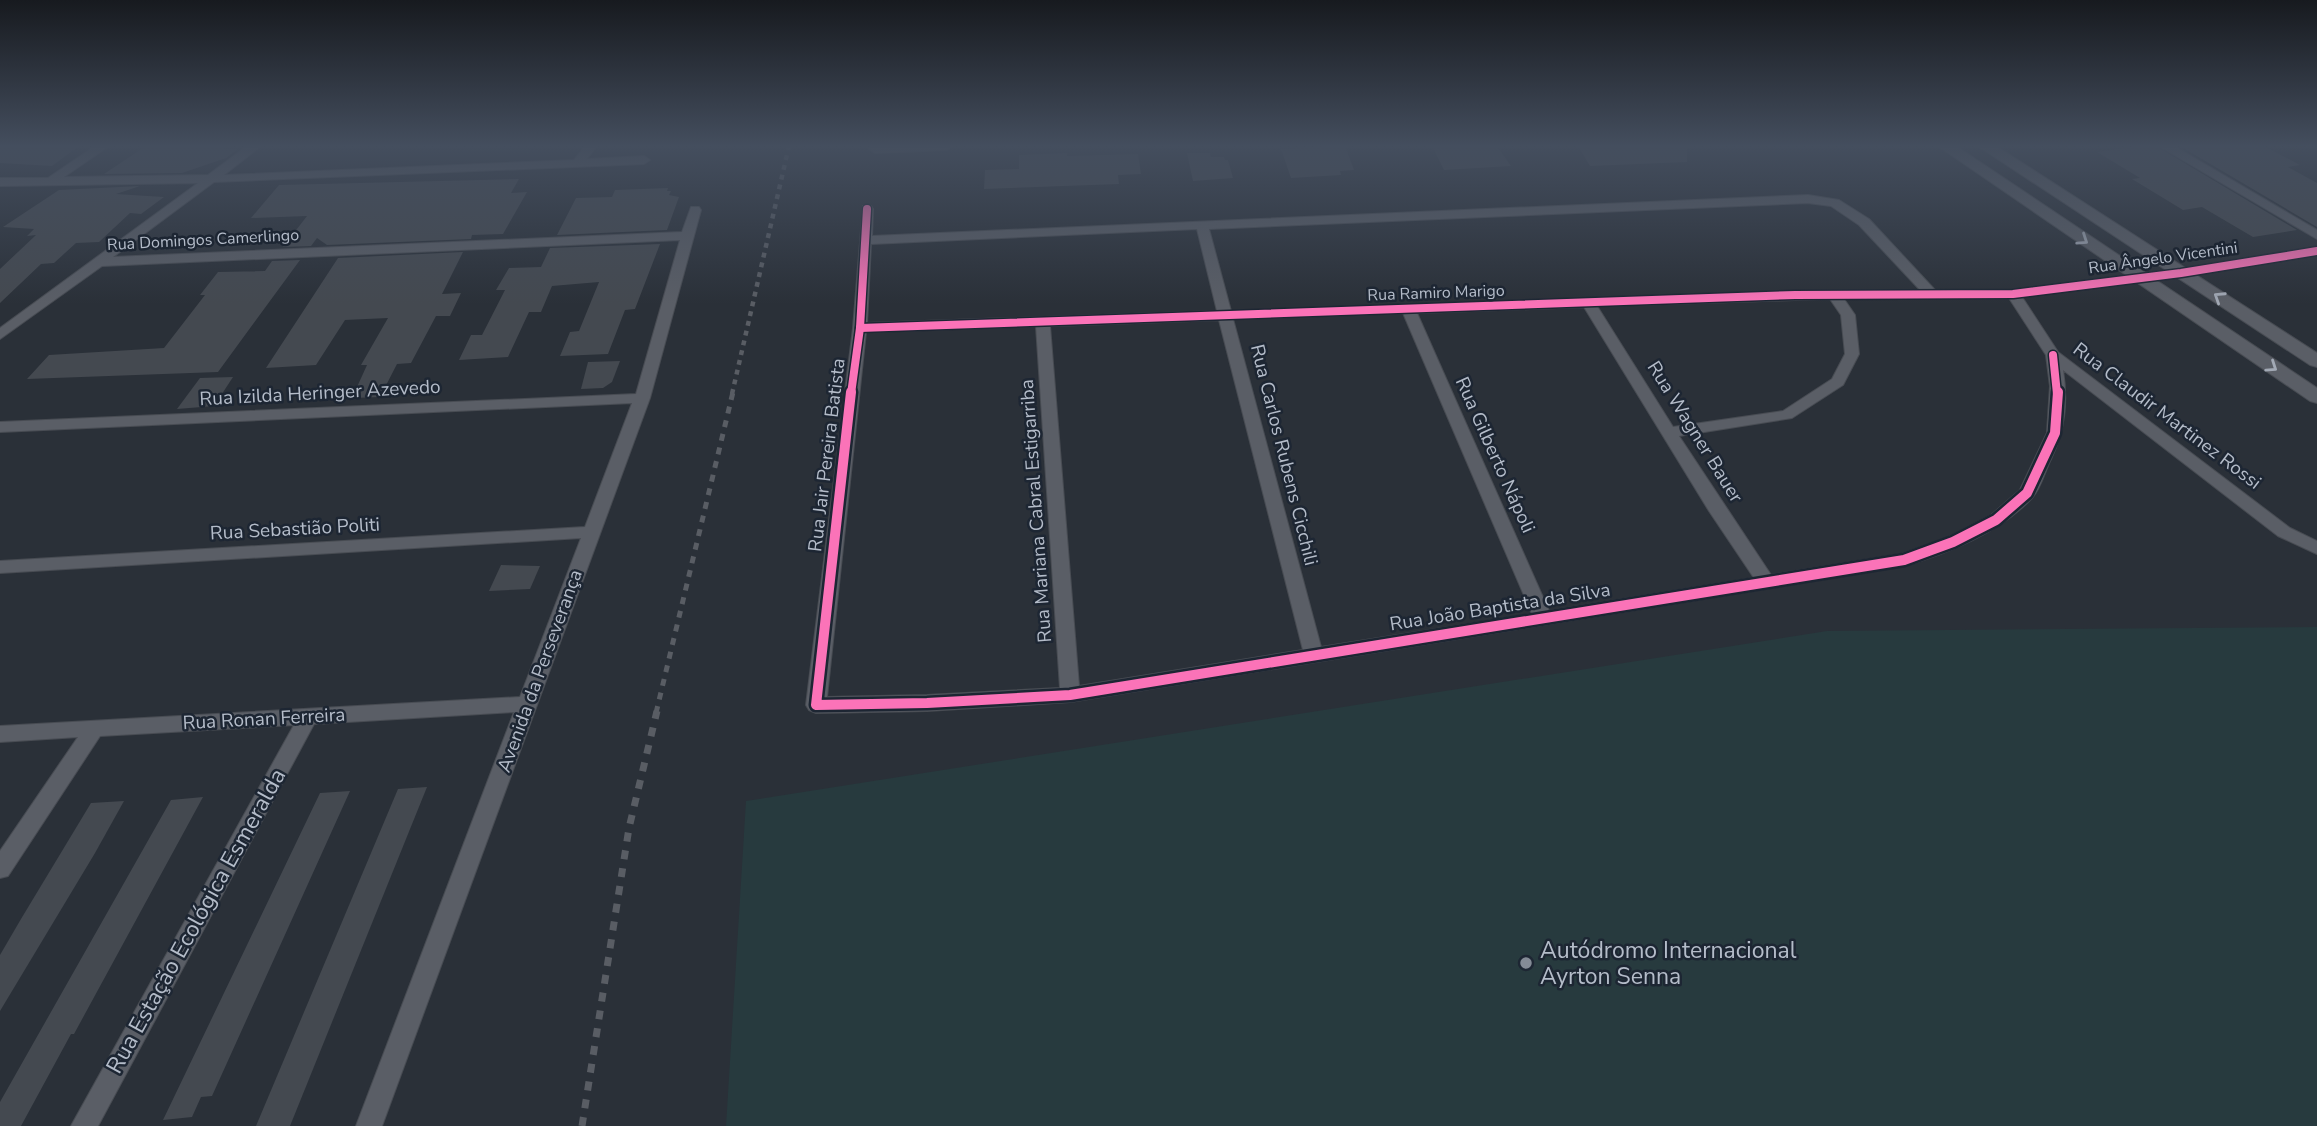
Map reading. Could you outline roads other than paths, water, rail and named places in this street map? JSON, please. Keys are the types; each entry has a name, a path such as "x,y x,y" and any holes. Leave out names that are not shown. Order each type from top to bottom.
{"street":[{"path":"0,335 184,199"},
{"path":"866,240 1808,199 1835,203 1864,222 1931,295"},
{"path":"2023,199 2317,397"},
{"path":"2066,199 2317,361"},
{"path":"2256,199 2317,234"},
{"name":"Rua Jair Pereira Batista","path":"816,705 860,328 867,209"},
{"name":"Avenida da Perseverança","path":"369,1126 642,398 695,210"},
{"name":"Rua Carlos Rubens Cicchili","path":"1202,225 1313,654"},
{"name":"Rua Domingos Camerlingo","path":"98,262 687,236"},
{"name":"Rua Ângelo Vicentini","path":"2012,294 2181,273 2317,251"},
{"path":"1671,432 1787,415 1838,382 1852,354 1848,315 1834,294"},
{"name":"Rua Ramiro Marigo","path":"860,328 1834,294 2012,294"},
{"name":"Rua Claudir Martinez Rossi","path":"2012,294 2053,355 2284,532 2317,548"},
{"name":"Rua Wagner Bauer","path":"1589,303 1715,507 1766,582"},
{"name":"Rua Gilberto Nápoli","path":"1408,309 1544,619"},
{"name":"Rua Mariana Cabral Estigarriba","path":"1044,323 1070,695"},
{"name":"Rua João Baptista da Silva","path":"816,705 927,704 1070,695 1904,560 1953,542 1996,520 2027,493 2055,433 2057,386 2053,355"},
{"name":"Rua Izilda Heringer Azevedo","path":"0,427 642,398"},
{"name":"Rua Sebastião Politi","path":"0,567 592,532"},
{"name":"Rua Ronan Ferreira","path":"0,734 528,704"},
{"name":"Rua Estação Ecológica Esmeralda","path":"83,1126 308,717"},
{"path":"0,869 94,729"}],"railway":[{"path":"732,394 777,199"},
{"path":"656,713 733,392"},
{"path":"582,1126 629,828 657,711"}],"place":[{"name":"Autódromo Internacional Ayrton Senna","path":"1526,963"}]}
